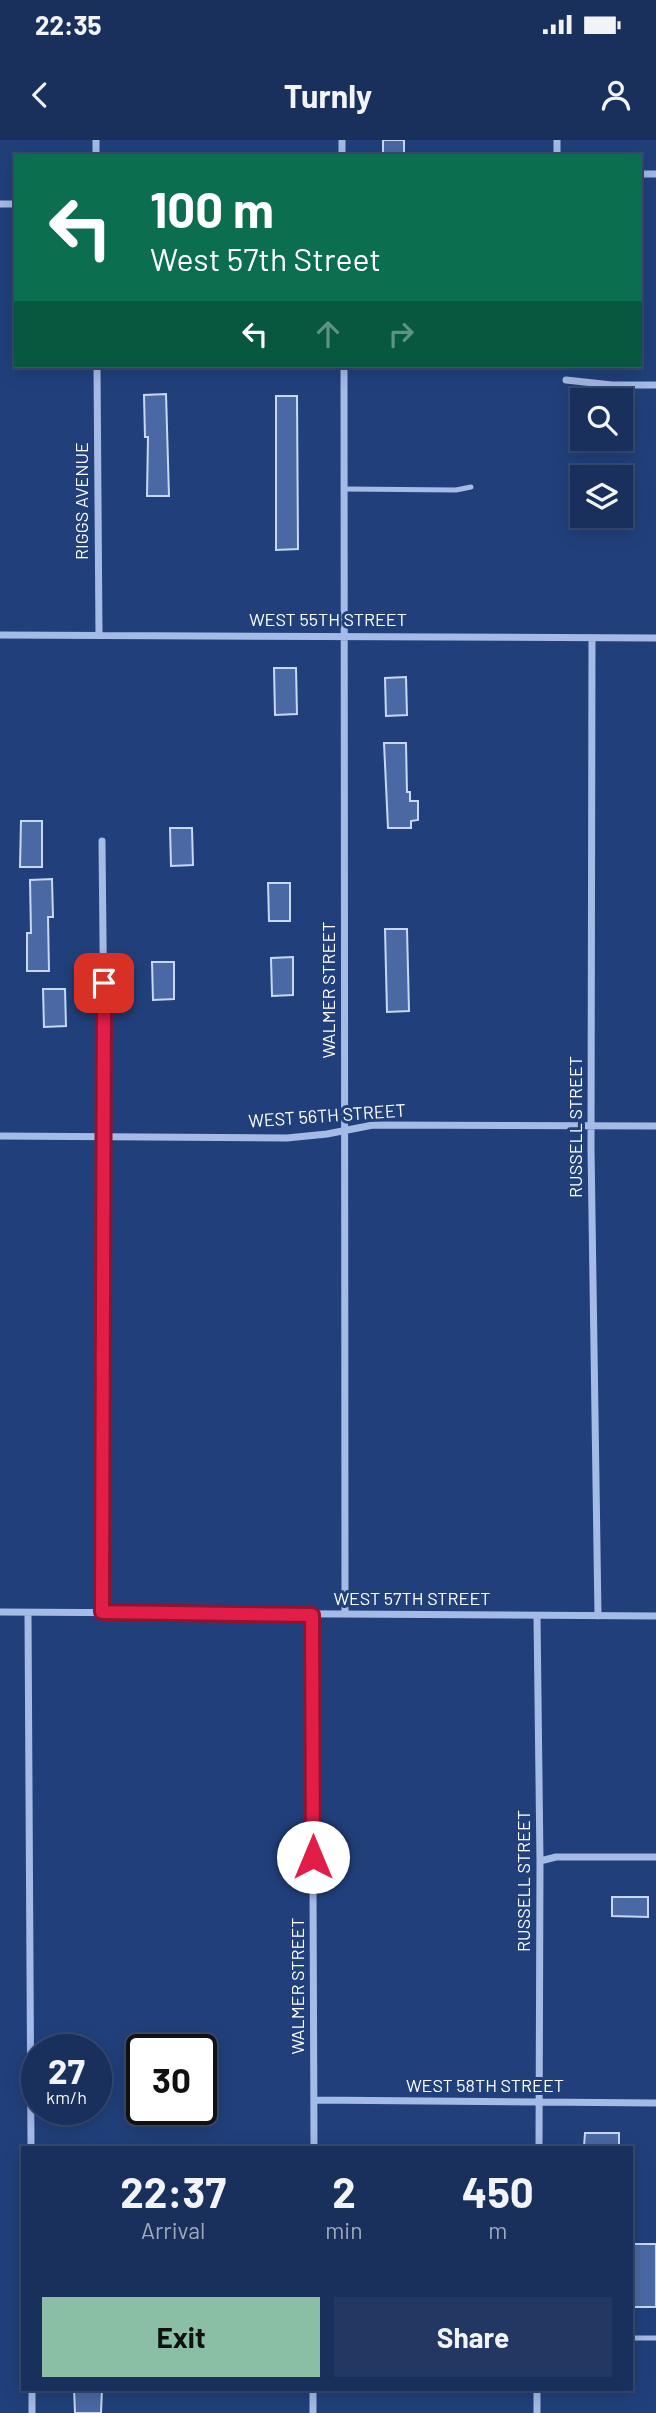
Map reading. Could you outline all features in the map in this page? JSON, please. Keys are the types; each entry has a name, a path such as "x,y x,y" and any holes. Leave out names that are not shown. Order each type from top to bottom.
{"street":[{"name":"RIGGS AVENUE","path":"97,368 99,635"},
{"name":"WALMER STREET","path":"344,368 345,1614"},
{"path":"566,380 612,385 656,385"},
{"name":"WEST 55TH STREET","path":"0,635 656,638"},
{"name":"RUSSELL STREET","path":"592,638 592,1125 597,1616"},
{"path":"102,841 105,1137 102,1612"},
{"name":"WEST 56TH STREET","path":"0,1136 287,1138 373,1125 656,1126"},
{"name":"WEST 57TH STREET","path":"0,1612 656,1616"},
{"path":"28,1613 31,2146"},
{"name":"WALMER STREET","path":"312,1615 314,2146"},
{"name":"RUSSELL STREET","path":"537,1616 539,2146"},
{"path":"540,1861 556,1857 656,1857"},
{"name":"WEST 58TH STREET","path":"314,2100 656,2103"},
{"path":"32,2391 32,2413"},
{"path":"313,2391 313,2413"},
{"path":"537,2391 537,2413"}],"lane":[{"path":"345,489 456,490 471,487"},
{"path":"633,2338 656,2338"}],"building":[{"path":"383,140 404,140 404,154 383,154"},
{"path":"166,394 169,496 147,496 148,437 145,437 144,395"},
{"path":"276,396 297,396 298,549 276,550"},
{"path":"274,668 296,668 297,714 275,715"},
{"path":"406,677 407,715 386,716 385,678"},
{"path":"384,743 406,743 407,792 410,792 410,801 418,801 418,820 411,821 411,828 388,828"},
{"path":"21,821 42,821 42,867 20,867"},
{"path":"170,828 192,828 193,865 171,866"},
{"path":"52,879 53,917 48,917 49,971 27,971 27,933 31,933 30,880"},
{"path":"268,883 290,883 290,921 269,921"},
{"path":"385,929 407,929 409,1011 387,1012"},
{"path":"293,957 293,995 272,996 271,958"},
{"path":"152,962 174,962 174,999 153,1000"},
{"path":"43,989 65,989 66,1026 44,1027"},
{"path":"612,1897 648,1897 648,1917 612,1916"},
{"path":"585,2133 619,2133 619,2146 584,2146"},
{"path":"633,2244 656,2244 656,2307 633,2307"},
{"path":"74,2391 102,2391 101,2413 75,2413"}],"route":[{"path":"104,983 102,1612 312,1615 313,1857"}]}
